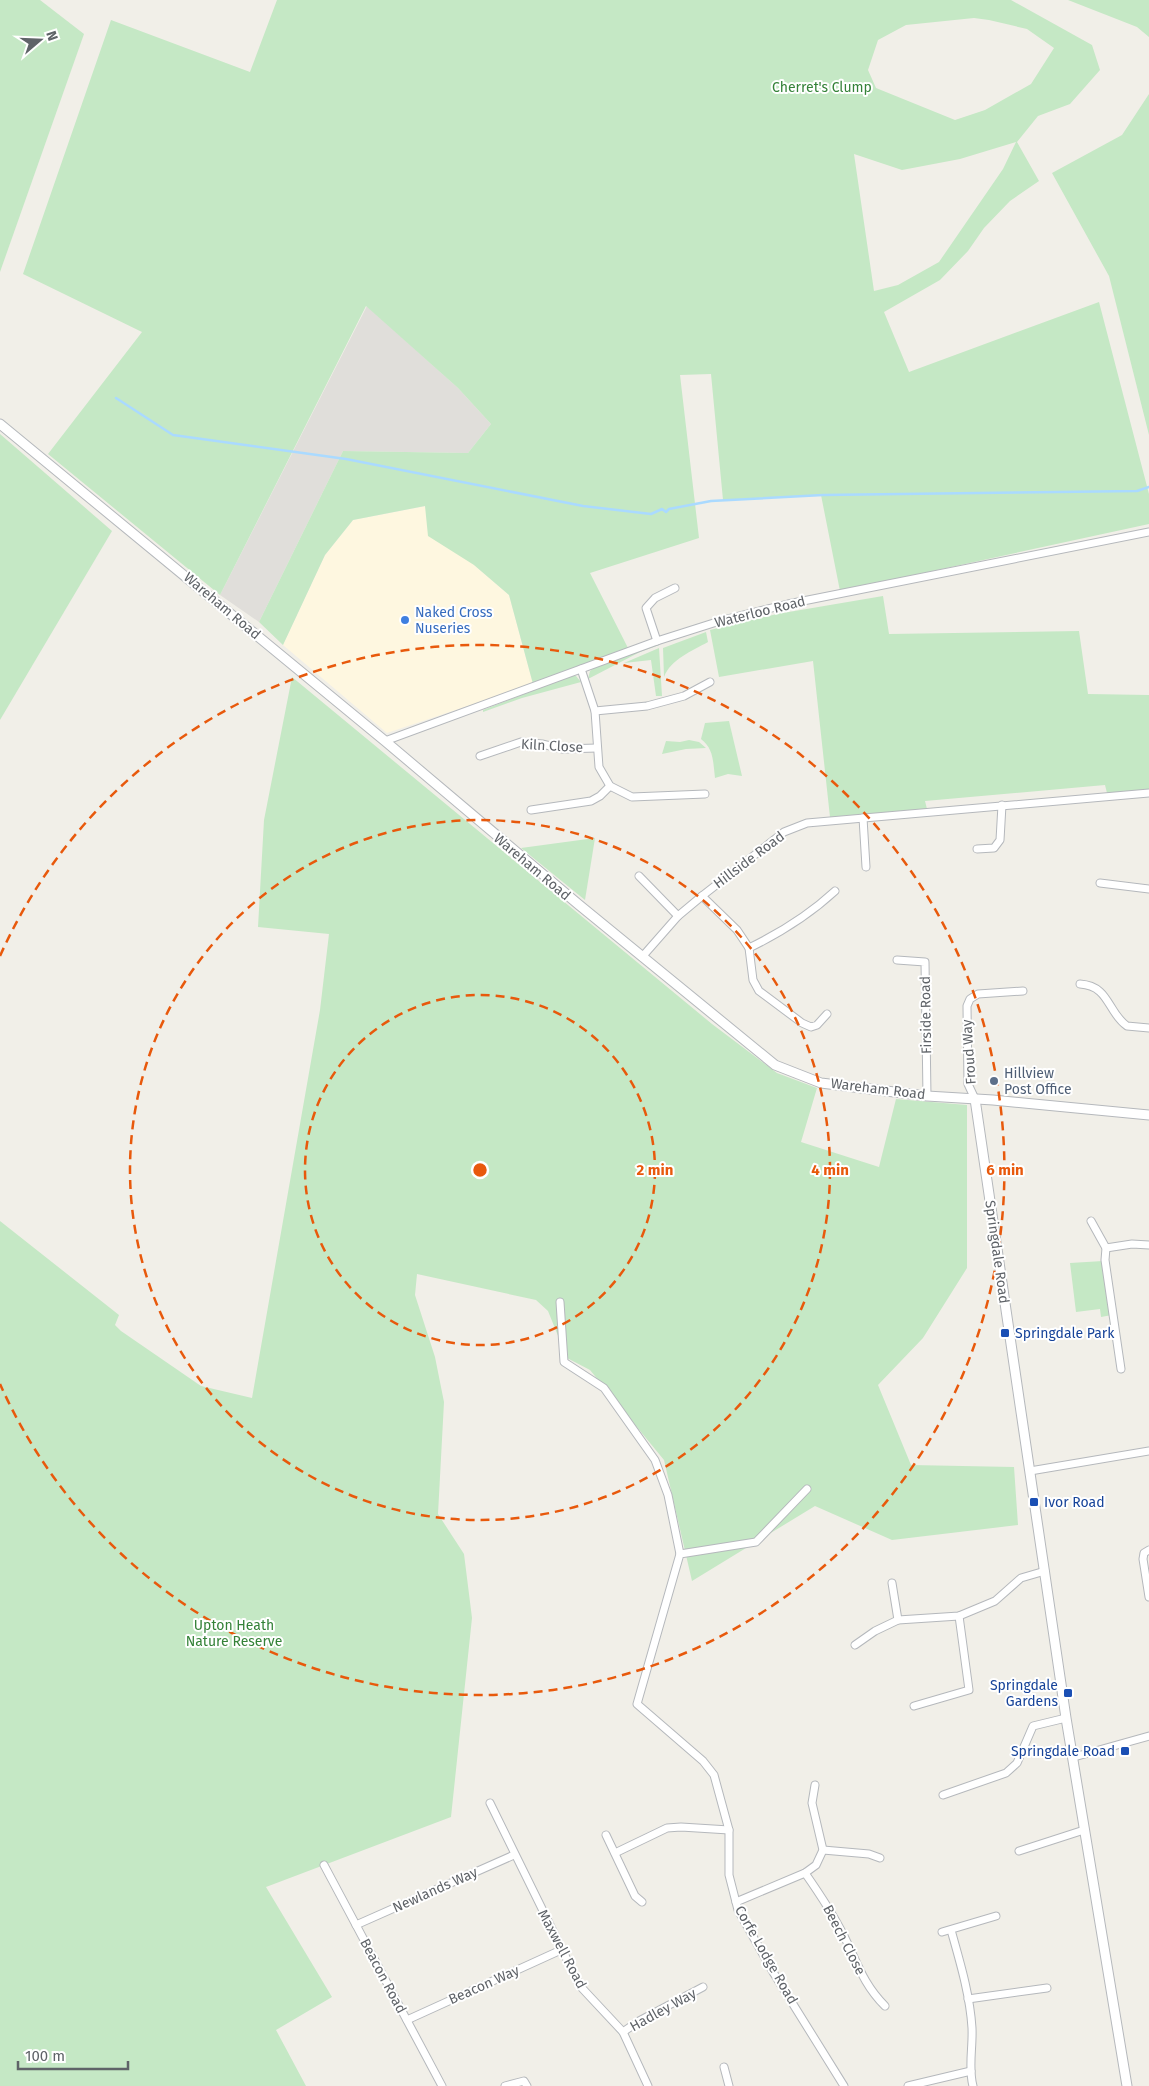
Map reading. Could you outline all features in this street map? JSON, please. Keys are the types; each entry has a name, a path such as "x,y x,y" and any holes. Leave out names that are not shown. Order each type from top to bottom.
{"street":[{"name":"Wareham Road","path":"0,424 385,741 509,847 775,1065 821,1083 927,1096 1149,1115"},
{"name":"Waterloo Road","path":"385,741 657,641 723,620 788,604 1149,532"},
{"path":"657,641 646,608 655,598 676,588"},
{"path":"581,669 595,711 599,767 610,786 632,797 705,794"},
{"path":"595,711 647,706 684,696 710,682"},
{"name":"Kiln Close","path":"480,756 521,742 563,749 581,750 597,748"},
{"path":"531,810 591,801 600,796 610,786"},
{"name":"Hillside Road","path":"642,957 678,916 702,896 784,832 807,823 1149,793"},
{"path":"977,850 994,848 998,845 1002,805"},
{"path":"863,818 866,867"},
{"path":"639,876 678,916"},
{"path":"1100,883 1149,890"},
{"path":"749,948 774,936 813,911 835,892"},
{"path":"702,896 737,930 749,948 753,980 759,991 802,1023 812,1027 817,1025 827,1014"},
{"name":"Firside Road","path":"897,960 925,962 927,1096"},
{"path":"1080,984 1090,985 1100,990 1119,1019 1127,1026 1149,1028"},
{"name":"Froud Way","path":"975,1099 968,1084 967,1006 970,999 978,994 1023,991"},
{"name":"Springdale Road","path":"975,1099 1066,1718 1074,1757 1084,1830 1127,2086"},
{"path":"1091,1221 1106,1248 1105,1260 1121,1369"},
{"path":"1106,1248 1132,1244 1149,1245"},
{"name":"Corfe Lodge Road","path":"560,1302 564,1362 604,1388 655,1460 668,1495 680,1554 637,1704 703,1761 714,1775 729,1830 729,1875 736,1902 748,1929 773,1972 844,2086"},
{"path":"1030,1471 1149,1452"},
{"path":"680,1554 756,1542 807,1489"},
{"path":"1149,1550 1144,1553 1143,1559 1149,1597"},
{"path":"855,1645 874,1631 898,1620 959,1616 995,1601 1021,1578 1045,1571"},
{"path":"892,1583 898,1620"},
{"path":"914,1706 969,1690 959,1616"},
{"path":"943,1795 1006,1773 1017,1763 1033,1726 1066,1718"},
{"path":"1074,1757 1149,1736"},
{"path":"736,1902 805,1873 816,1864 823,1850 812,1803 815,1784"},
{"name":"Maxwell Road","path":"490,1803 580,1986 622,2032 648,2086"},
{"path":"614,1854 667,1828 729,1830"},
{"path":"1019,1851 1084,1830"},
{"path":"606,1836 635,1896 642,1902"},
{"path":"823,1850 869,1854 880,1858"},
{"name":"Newlands Way","path":"356,1925 514,1855"},
{"name":"Beacon Road","path":"324,1866 442,2086"},
{"name":"Beech Close","path":"805,1873 835,1918 872,1993 885,2006"},
{"path":"942,1932 996,1916"},
{"path":"951,1930 968,1999 972,2027 971,2071 973,2086"},
{"name":"Beacon Way","path":"407,2020 561,1950"},
{"name":"Hadley Way","path":"622,2032 703,1987"},
{"path":"968,1999 1047,1988"},
{"path":"724,2066 729,2086"},
{"path":"908,2086 971,2071"},
{"path":"505,2086 524,2081 527,2086"}],"shaded area":[{"path":"367,306 458,388 491,424 468,453 343,451 259,622 220,595"},
{"name":"Naked Cross Nuseries","path":"426,506 474,565 509,595 533,684 387,733 283,645 325,555 353,520"}],"green space":[{"path":"0,0 40,0 84,34 0,272"},
{"name":"Cherret's Clump","path":"277,0 1011,0 1092,45 1100,70 1070,104 1038,116 1017,142 1039,181 1010,201 984,228 968,251 940,280 884,312 909,372 1099,302 1149,494 1149,524 840,591 821,495 723,500 711,374 680,375 699,538 590,573 628,648 533,684 509,595 474,565 428,536 425,506 353,520 325,555 283,645 259,622 343,451 468,453 491,424 458,388 366,306 220,595 48,454 142,332 23,274 111,20 250,72","holes":["974,18 1027,29 1054,48 1031,84 985,110 955,120 876,88 868,70 878,40 906,25","1016,142 1003,169 939,262 898,285 874,291 854,154 902,170 960,159"]},
{"path":"1068,0 1149,0 1149,37 1137,27"},
{"path":"1149,94 1149,435 1109,276 1052,173 1122,135"},
{"path":"0,434 112,531 0,720"},
{"path":"883,596 889,634 1079,631 1088,694 1149,695 1149,790 1107,793 1105,785 925,801 927,809 830,817 813,661 719,677 710,630 777,614"},
{"path":"706,632 708,642 677,660 664,677 663,648"},
{"path":"659,643 659,645 640,652 588,679 590,671 594,668"},
{"path":"659,648 662,696 656,696 651,660 624,663"},
{"path":"571,676 576,676 581,682 522,698 483,712 483,710"},
{"name":"Upton Heath Nature Reserve","path":"292,677 712,1024 777,1073 817,1088 801,1142 879,1167 896,1099 967,1105 967,1268 923,1338 878,1385 911,1465 1014,1467 1018,1525 892,1540 815,1506 692,1581 664,1460 590,1370 567,1358 548,1311 536,1300 417,1274 415,1295 435,1357 444,1402 438,1514 464,1554 472,1618 451,1817 266,1887 332,1997 276,2030 306,2086 0,2086 0,1221 119,1315 115,1325 121,1331 201,1386 252,1398 320,1010 329,934 258,927 264,820"},
{"path":"729,721 742,776 728,774 715,778 711,752 701,739 705,723"},
{"path":"689,740 699,742 706,748 686,749 662,754 666,741 680,742"},
{"path":"595,838 585,900 521,848"},
{"path":"1103,1261 1112,1315 1101,1317 1100,1309 1076,1312 1070,1263"}],"waterway":[{"path":"116,398 173,435 346,459 583,506 651,514 662,509 666,512 669,509 711,501 823,495 1137,491 1149,487"}],"place":[{"name":"Naked Cross Nuseries","path":"405,620"},
{"name":"Hillview Post Office","path":"994,1081"},
{"name":"Springdale Park","path":"1005,1333"},
{"name":"Ivor Road","path":"1034,1502"},
{"name":"Springdale Gardens","path":"1068,1693"},
{"name":"Springdale Road","path":"1125,1751"}]}
